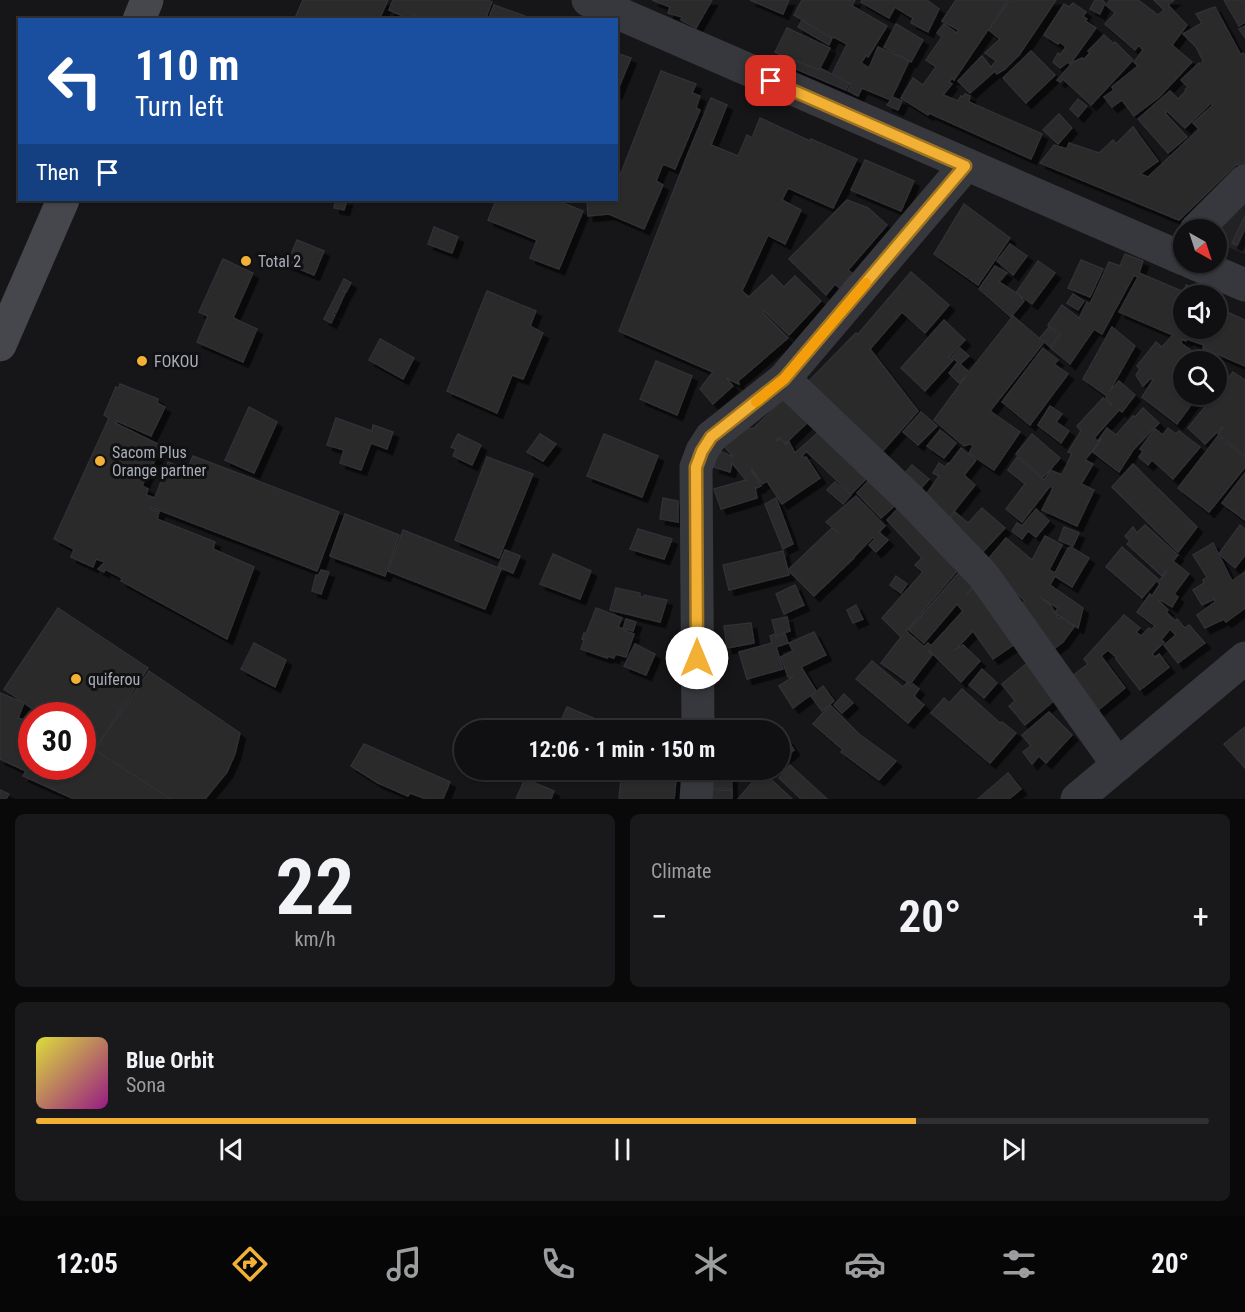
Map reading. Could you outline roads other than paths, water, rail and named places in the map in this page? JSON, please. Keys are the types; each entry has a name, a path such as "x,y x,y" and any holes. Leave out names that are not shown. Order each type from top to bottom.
{"main road":[{"path":"140,18 147,0"},
{"path":"0,345 63,201"}],"street":[{"path":"588,0 965,166 1173,251"},
{"path":"698,720 696,467 702,451 711,437 784,379 965,166"},
{"path":"1207,219 1245,181"},
{"path":"1220,273 1245,285"},
{"path":"784,379 912,501 984,575 1118,765"},
{"path":"1077,799 1245,658"},
{"path":"696,799 697,780"}],"place":[{"name":"Total 2","path":"246,261"},
{"name":"FOKOU","path":"142,361"},
{"name":"Sacom Plus Orange partner","path":"100,461"},
{"name":"quiferou","path":"76,679"}]}
